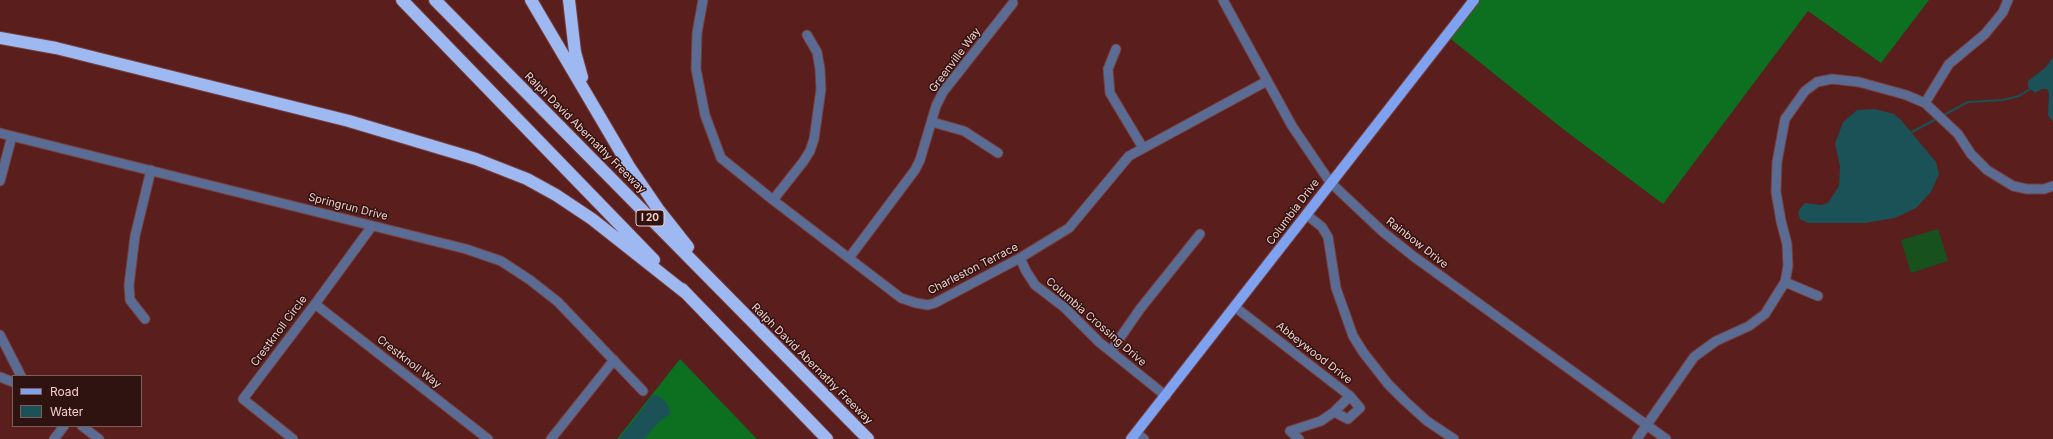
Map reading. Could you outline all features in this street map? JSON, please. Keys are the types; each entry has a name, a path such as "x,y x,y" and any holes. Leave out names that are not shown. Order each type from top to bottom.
{"highway":[{"name":"I 20","path":"402,0 827,439"},
{"name":"Ralph David Abernathy Freeway","path":"435,0 868,439"},
{"path":"531,0 630,168 658,209 690,249 810,380"},
{"path":"569,0 575,52 582,80 594,106"},
{"path":"0,38 56,48 349,121 476,159 527,179 556,195 592,219 687,294"}],"main road":[{"name":"Columbia Drive","path":"1137,437 1166,396 1307,215 1330,182 1474,0"}],"street":[{"name":"Charleston Terrace","path":"702,0 697,33 696,69 705,115 713,141 721,158 728,166 901,298 916,304 928,305 935,303 1020,258 1069,228 1129,156 1267,81"},
{"name":"Rainbow Drive","path":"1223,0 1307,151 1330,182 1383,232 1413,256 1647,427 1666,439"},
{"path":"1925,103 1949,64 1985,34 2003,12 2008,0"},
{"name":"Greenville Way","path":"849,258 915,170 920,160 936,106 944,92 1013,3"},
{"path":"773,200 803,162 814,139 821,89 820,69 817,52 807,34"},
{"path":"1116,49 1108,69 1110,93 1142,148"},
{"path":"1637,439 1647,427 1694,357 1716,341 1749,326 1765,314 1785,282 1788,266 1787,244 1776,192 1776,162 1785,119 1805,91 1817,82 1832,79 1887,89 1925,103 1958,134 1971,154 1987,170 2013,186 2038,189 2053,186"},
{"path":"932,122 964,131 998,153"},
{"name":"Springrun Drive","path":"0,133 466,249 501,261 530,280 558,302 643,391"},
{"path":"0,181 12,136"},
{"path":"146,319 130,300 129,285 134,236 151,170"},
{"path":"1307,215 1322,227 1328,237 1336,288 1353,336 1363,352 1388,384 1405,401 1427,421 1454,439"},
{"name":"Crestknoll Circle","path":"293,439 243,399 372,226"},
{"path":"1111,351 1140,309 1200,234"},
{"name":"Columbia Crossing Drive","path":"1020,258 1035,285 1065,308 1100,342 1166,396"},
{"path":"1785,282 1818,296"},
{"name":"Crestknoll Way","path":"315,304 488,439"},
{"path":"928,305 931,314"},
{"name":"Abbeywood Drive","path":"1235,307 1350,396 1334,412 1321,421 1290,431 1299,439"},
{"path":"0,335 20,375"},
{"path":"551,439 614,360"},
{"path":"0,377 12,382"},
{"path":"1334,412 1348,419 1360,408 1350,396"},
{"path":"54,439 63,427"},
{"path":"83,427 98,439"}],"green space":[{"path":"1476,0 1929,0 1881,63 1808,11 1663,204 1563,129 1447,36"},
{"path":"1938,229 1948,261 1911,273 1901,240"},
{"path":"680,359 757,439 617,439"}],"water":[{"path":"2053,57 2053,122 2048,115 2049,94 2047,89 2042,89 2035,93 2028,87 2028,81 2046,67"},
{"path":"1875,109 1894,114 1901,120 1936,162 1939,174 1931,192 1916,208 1895,218 1865,223 1808,223 1800,219 1798,212 1802,206 1806,203 1821,205 1828,203 1839,186 1840,166 1835,144 1843,122 1857,110"},
{"path":"653,395 657,395 666,402 670,410 670,414 659,422 644,439 619,439"}],"waterway":[{"path":"1942,116 1968,102 2003,100 2019,96 2030,89"},
{"path":"1912,132 1938,118"}]}
